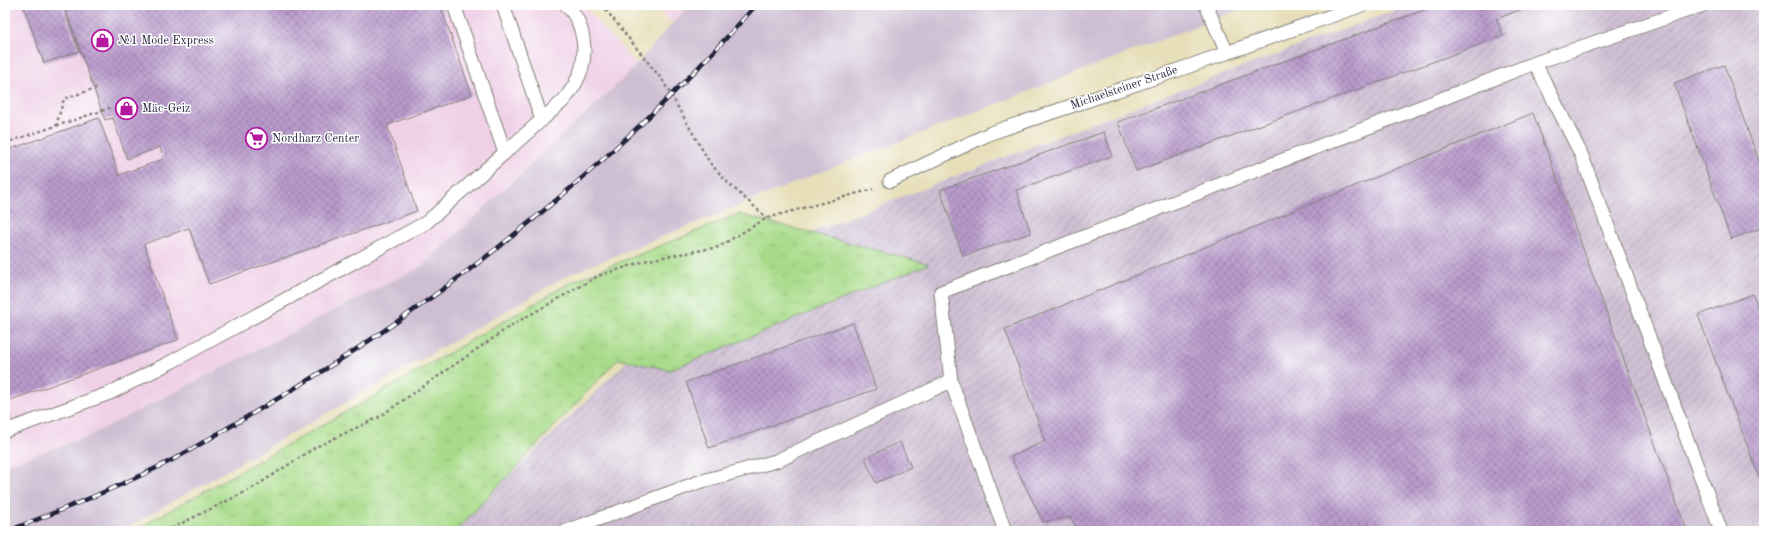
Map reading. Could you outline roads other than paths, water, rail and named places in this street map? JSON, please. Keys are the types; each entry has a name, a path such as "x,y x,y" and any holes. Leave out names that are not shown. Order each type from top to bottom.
{"lane":[{"path":"454,5 505,153"},
{"path":"503,5 542,120"},
{"path":"5,431 110,393 171,362 427,222 564,100 577,82 583,67 584,48 581,29 571,10 566,5"},
{"path":"1206,5 1227,53"},
{"name":"Michaelsteiner Straße","path":"890,181 991,133 1227,53 1362,5"},
{"path":"1005,531 951,381 941,292 1535,64 1703,5"},
{"path":"1535,64 1581,154 1721,531"},
{"path":"566,531 698,482 776,461 951,381"}],"railway":[{"path":"8,531 113,488 174,459 310,379 380,334 448,285 514,234 578,181 640,125 699,66 756,5"}],"place":[{"name":"№1 Mode Express","path":"103,41"},
{"name":"Mäc-Geiz","path":"127,109"},
{"name":"Nordharz Center","path":"256,139"}]}
